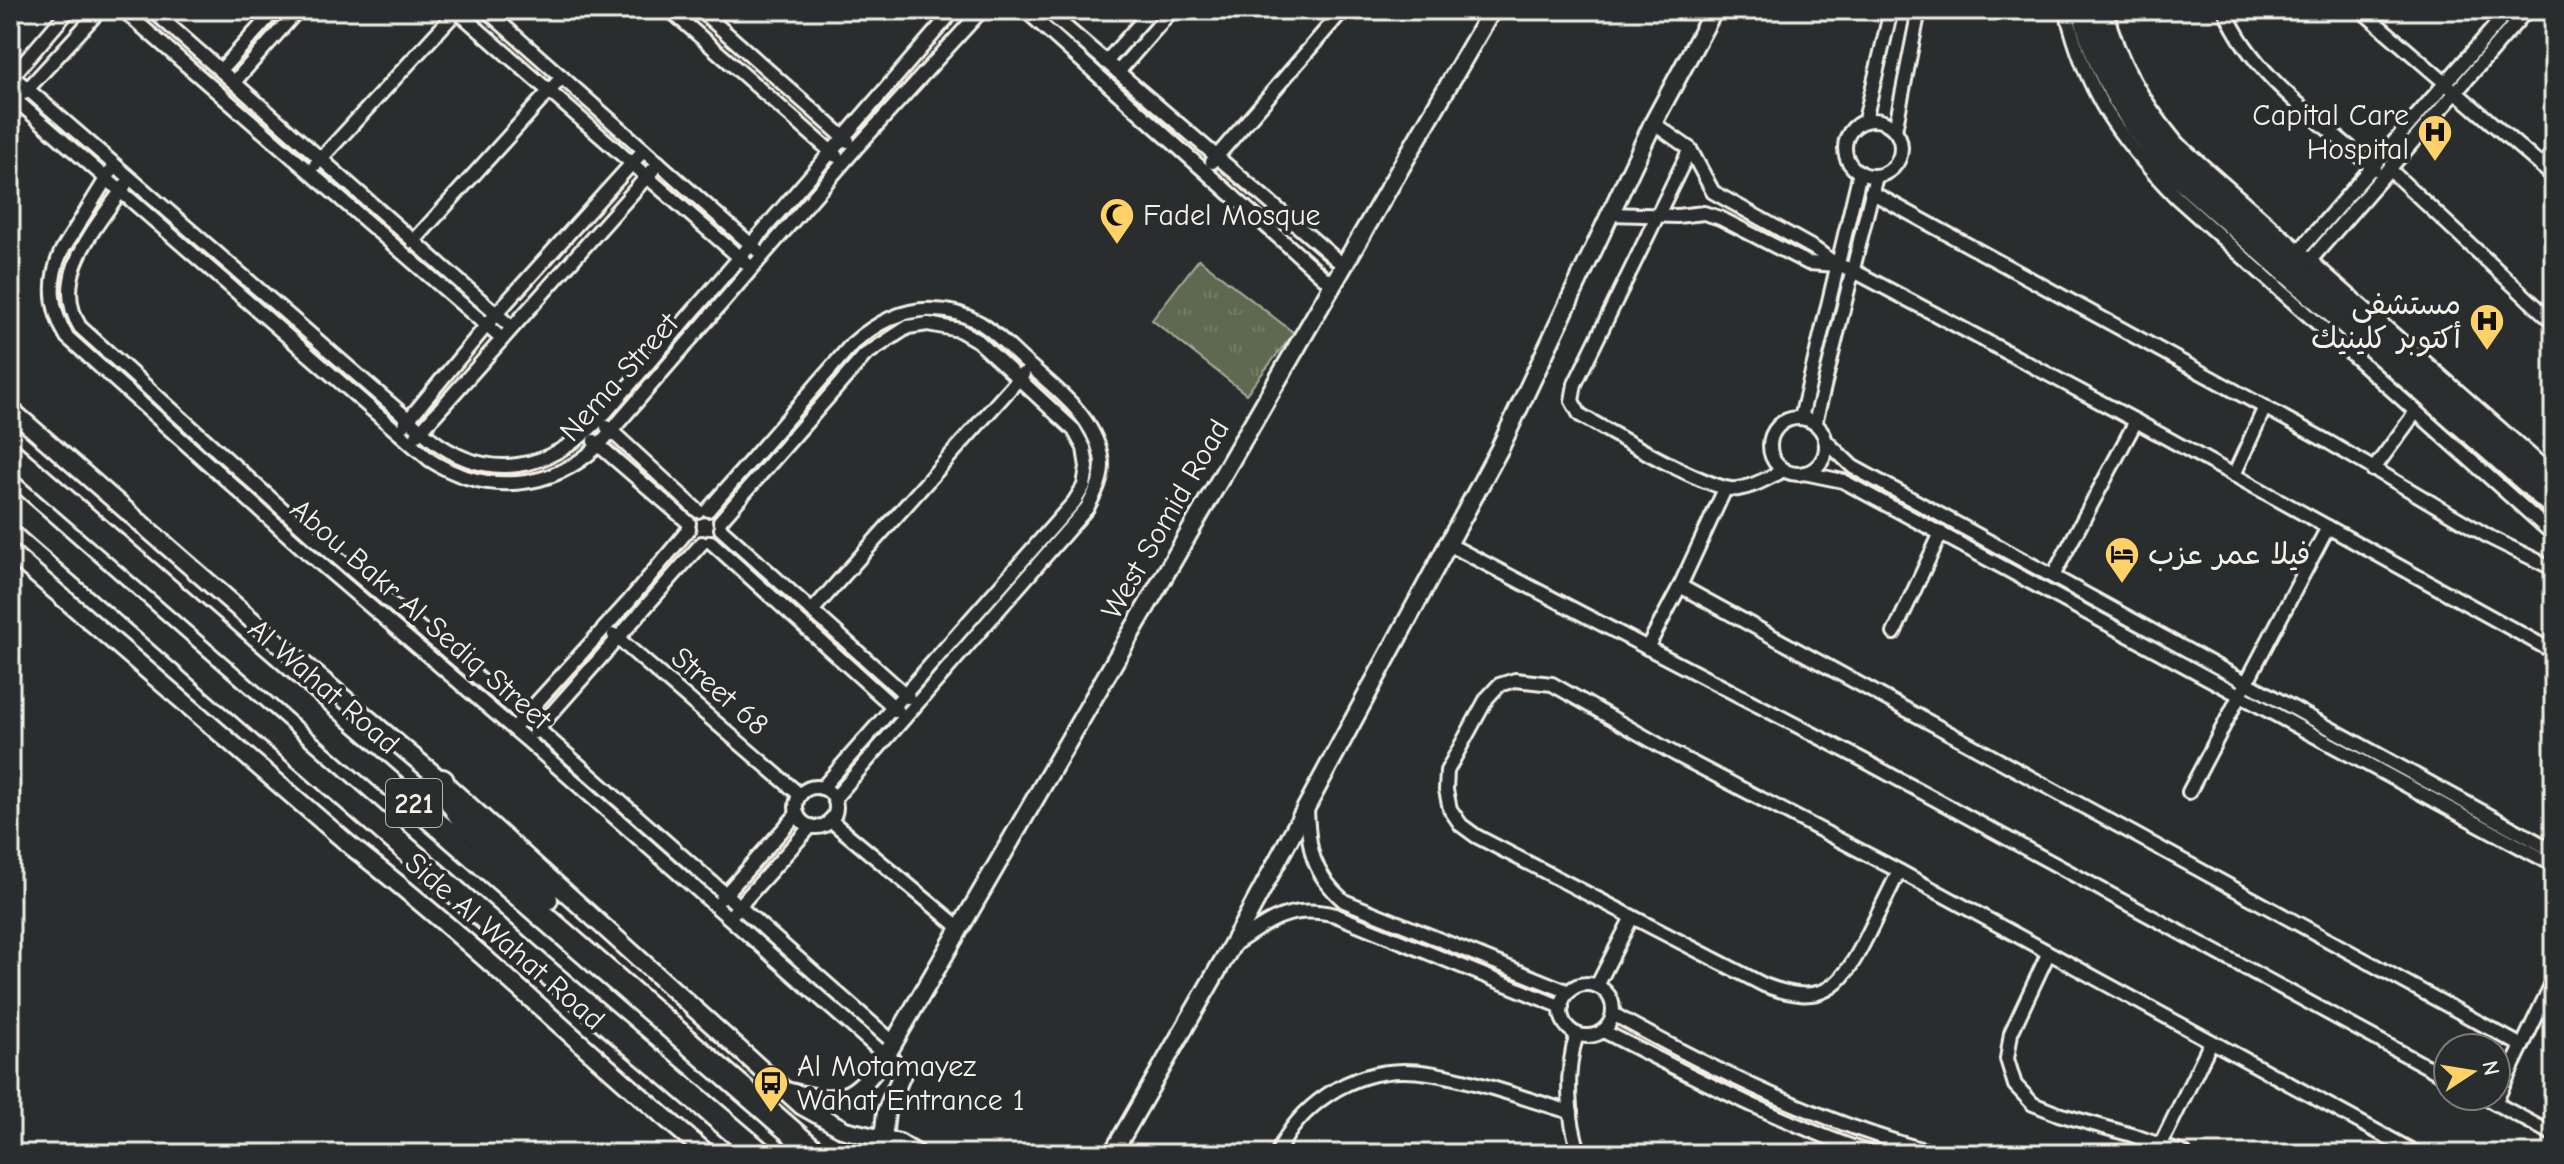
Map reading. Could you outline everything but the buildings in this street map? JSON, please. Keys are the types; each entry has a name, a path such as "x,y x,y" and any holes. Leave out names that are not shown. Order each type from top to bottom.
{"highway":[{"name":"Al Wahat Road","path":"10,453 817,1154"},
{"name":"221","path":"10,503 751,1149"},
{"path":"442,781 451,804 465,823 546,899 566,934"}],"street":[{"path":"11,76 69,10"},
{"path":"13,98 28,89 100,10"},
{"path":"123,10 502,339"},
{"path":"152,10 511,327"},
{"path":"221,70 275,10"},
{"path":"235,81 298,10"},
{"path":"309,173 457,10 751,268"},
{"path":"486,10 763,255"},
{"path":"670,10 844,162"},
{"path":"700,10 856,148"},
{"name":"Nema Street","path":"11,76 440,446 463,459 501,466 541,461 564,449 599,420 954,10"},
{"name":"Nema Street","path":"13,98 430,460 453,473 479,481 507,484 551,476 579,463 599,445 856,148 982,10"},
{"path":"1025,10 1332,285"},
{"path":"1046,10 1344,266"},
{"path":"1112,67 1152,10"},
{"path":"1101,79 1172,10"},
{"path":"1205,170 1343,10"},
{"name":"West Somid Road","path":"786,1091 821,1099 845,1096 865,1083 890,1050 1492,10"},
{"path":"1112,1154 1232,945 1514,420 1653,123 1714,10"},
{"path":"1865,120 1891,10"},
{"path":"1895,130 1881,121 1865,120 1846,140 1847,159 1860,172 1876,176 1884,174 1897,162 1901,146 1895,130 1919,10"},
{"path":"2066,10 2086,77 2102,109 2122,138 2176,197 2291,271 2554,492"},
{"path":"2081,10 2101,72 2131,126 2192,194 2554,476"},
{"path":"2094,10 2117,79 2169,153 2291,271 2554,509"},
{"path":"2106,10 2111,32 2129,74 2151,111 2177,143 2205,170 2415,413 2554,535"},
{"path":"2225,10 2236,33 2272,79 2372,166 2386,172 2554,323"},
{"path":"2361,10 2554,177"},
{"path":"2291,271 2372,166 2509,10"},
{"path":"2291,271 2457,94 2527,10"},
{"path":"413,242 562,77"},
{"path":"1653,123 1690,149 1713,192 1815,249 1837,265"},
{"path":"1690,149 1575,384 1572,401 1580,415 1702,480 1725,489 1751,486 1784,470 1843,481 2245,689"},
{"path":"397,433 496,314 644,150"},
{"path":"2541,166 2554,152"},
{"path":"409,443 659,163"},
{"name":"Abou Bakr Al Sediq Street","path":"115,165 55,266 52,280 54,310 67,337 309,554 730,917 890,1050"},
{"path":"1801,418 1860,172"},
{"path":"1815,423 1876,176"},
{"name":"Abou Bakr Al Sediq Street","path":"129,178 71,271 68,294 80,327 319,542 726,894 890,1050"},
{"path":"1704,213 1713,192"},
{"path":"1871,192 2265,407 2491,538 2554,569"},
{"path":"1609,214 1657,216 1704,213 1720,218 1808,263 1837,265 1852,270 2136,421 2554,652"},
{"path":"513,728 606,628 689,526 844,352 869,331 898,315 932,309 967,317 988,328 1078,412 1094,435 1102,469 1092,500 1065,534 834,799"},
{"path":"528,741 706,542 717,537 720,525 856,364 875,347 908,327 928,324 959,330 978,341 1066,421 1084,448 1087,477 1074,502 822,788 807,789 800,795 796,804 797,814 811,826 821,826 830,820 835,810 834,799 822,788"},
{"path":"812,611 1030,366"},
{"path":"2234,475 2265,407"},
{"path":"10,409 265,632 442,781 802,1106 830,1124 859,1135 906,1146 917,1154"},
{"path":"1066,421 1078,412"},
{"path":"2373,470 2415,413"},
{"path":"1784,470 1773,459 1771,437 1779,425 1793,418 1815,423 1825,440 1853,467 2053,576 2554,865"},
{"path":"599,420 703,511 715,514 720,525 917,704"},
{"path":"2053,576 2136,421"},
{"path":"585,434 689,526 694,539 706,542 905,717"},
{"path":"1804,473 1814,469 1821,461 1826,451 1825,440"},
{"path":"1647,648 1725,489"},
{"path":"1055,524 1065,534"},
{"path":"2189,792 2328,527"},
{"path":"1894,633 1941,533"},
{"path":"1446,543 1863,760 2432,1069"},
{"name":"Side Al Wahat Road","path":"10,552 340,837 401,885 708,1154"},
{"path":"1680,586 2522,1046"},
{"name":"Street 68","path":"606,628 800,795"},
{"path":"1899,871 1840,981 1822,992 1803,996 1764,985 1476,836 1461,825 1450,809 1446,790 1447,771 1487,698 1499,685 1515,680 1552,684 1675,754 1899,871 2418,1154"},
{"path":"2370,758 2554,851"},
{"path":"1307,804 1311,853 1318,872 1329,888 1344,901 1569,992"},
{"path":"716,905 797,814"},
{"path":"830,820 960,928"},
{"path":"730,917 811,826"},
{"path":"1232,945 1288,913 1319,911 1562,1007"},
{"path":"1597,986 1632,917"},
{"path":"2048,954 2011,1033 2007,1059 2015,1085 2033,1104 2045,1109 2185,1154"},
{"path":"2512,1067 2554,979"},
{"path":"1585,985 1597,986 1610,997 1613,1014 1603,1031 1591,1036 1577,1034 1567,1026 1562,1007 1569,992 1585,985"},
{"path":"1613,1014 1672,1047 1794,1105 1857,1129 1939,1154"},
{"path":"1603,1031 1788,1123 1873,1154"},
{"path":"1577,1034 1570,1076 1571,1112 1580,1154"},
{"path":"2161,1144 2211,1042"},
{"path":"883,1139 886,1112 903,1072 890,1050"},
{"path":"1277,1154 1303,1114 1332,1091 1378,1074 1403,1071 1440,1075 1571,1112"},
{"path":"2512,1112 2554,1135"}],"green space":[{"path":"1199,259 1294,333 1246,394 1152,320"}],"place":[{"name":"Capital Care Hospital","path":"2435,163"},
{"name":"Fadel Mosque","path":"1117,246"},
{"name":"مستشفى أكتوبر كلينيك","path":"2487,352"},
{"name":"فيلا عمر عزب","path":"2122,585"},
{"name":"Al Motamayez Wahat Entrance 1","path":"771,1114"}]}
